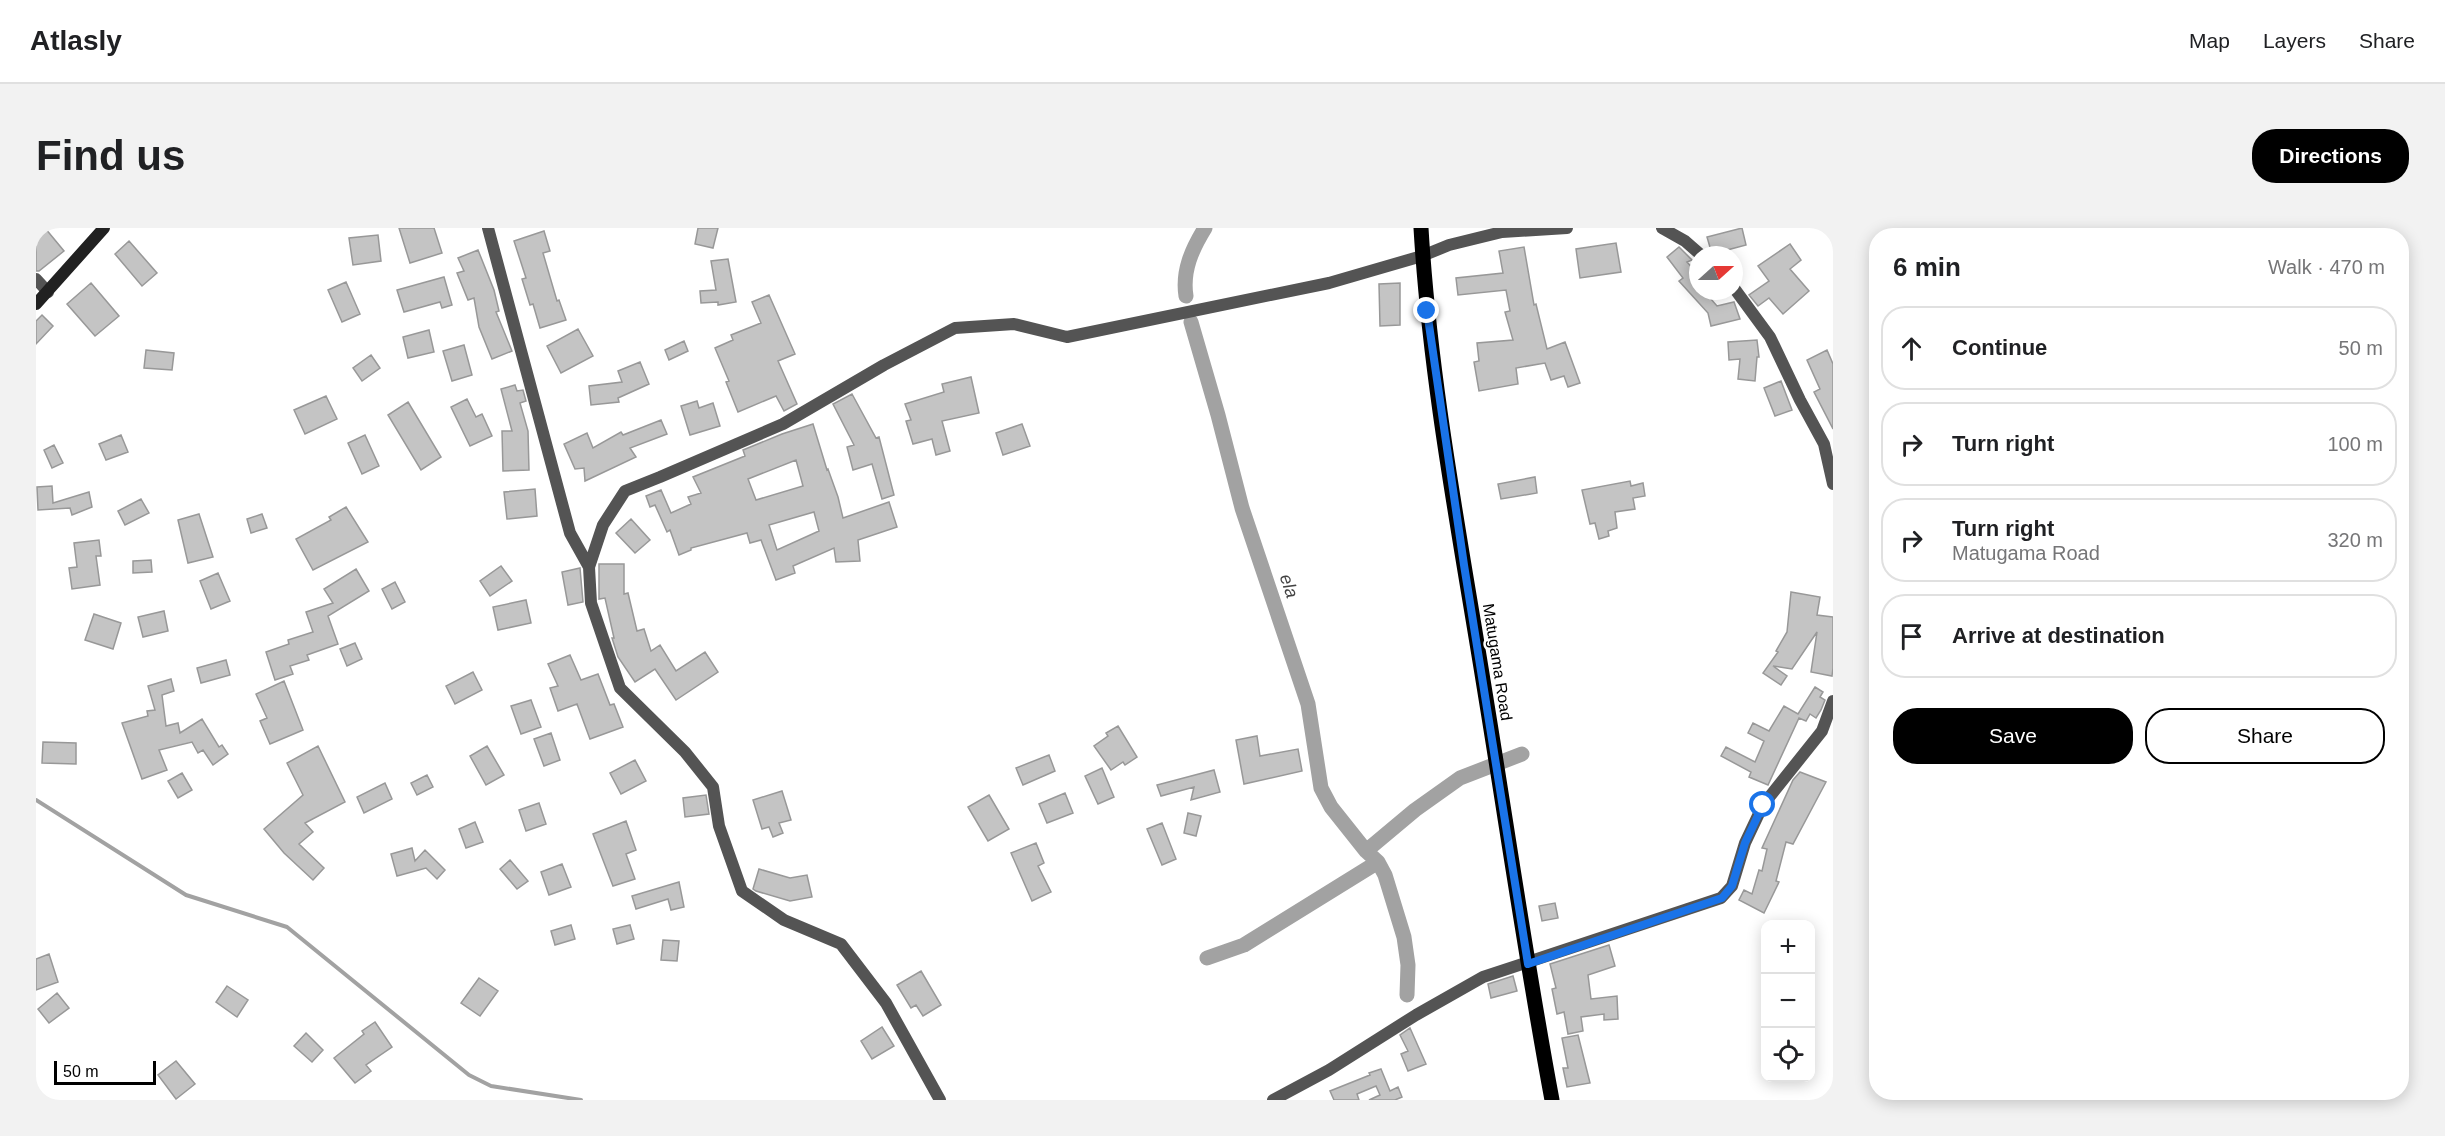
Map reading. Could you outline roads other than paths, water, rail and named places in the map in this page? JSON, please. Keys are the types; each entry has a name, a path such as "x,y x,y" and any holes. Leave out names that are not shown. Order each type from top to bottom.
{"main road":[{"name":"Matugama Road","path":"1420,228 1427,311 1458,523 1528,964 1552,1100"}],"street":[{"path":"36,304 104,228"},
{"path":"488,228 570,533 589,567"},
{"path":"940,1100 886,1003 841,944 784,920 742,891 719,826 713,787 685,752 620,688 591,603 589,567 603,525 625,490 783,424 884,365 955,328 1014,324 1067,337 1329,283 1422,256 1449,245 1502,232 1567,228"},
{"path":"1662,228 1691,246"},
{"path":"36,279 48,292"},
{"path":"1743,300 1770,337 1824,444 1833,484"},
{"path":"1273,1100 1348,1058 1450,994 1483,977 1722,898 1732,886 1745,843 1763,805 1822,731 1833,701"}],"waterway":[{"name":"ela","path":"1186,296 1185,278 1189,260 1205,228"},
{"name":"ela","path":"1191,322 1242,508 1308,704 1321,788 1331,807 1366,851 1378,862 1385,875 1404,937 1408,965 1407,995"},
{"name":"ela","path":"1366,851 1415,810 1460,778 1522,754"},
{"path":"36,800 186,895 287,927 469,1075 491,1086 581,1100"},
{"name":"ela","path":"1207,958 1244,945 1378,862"}]}
